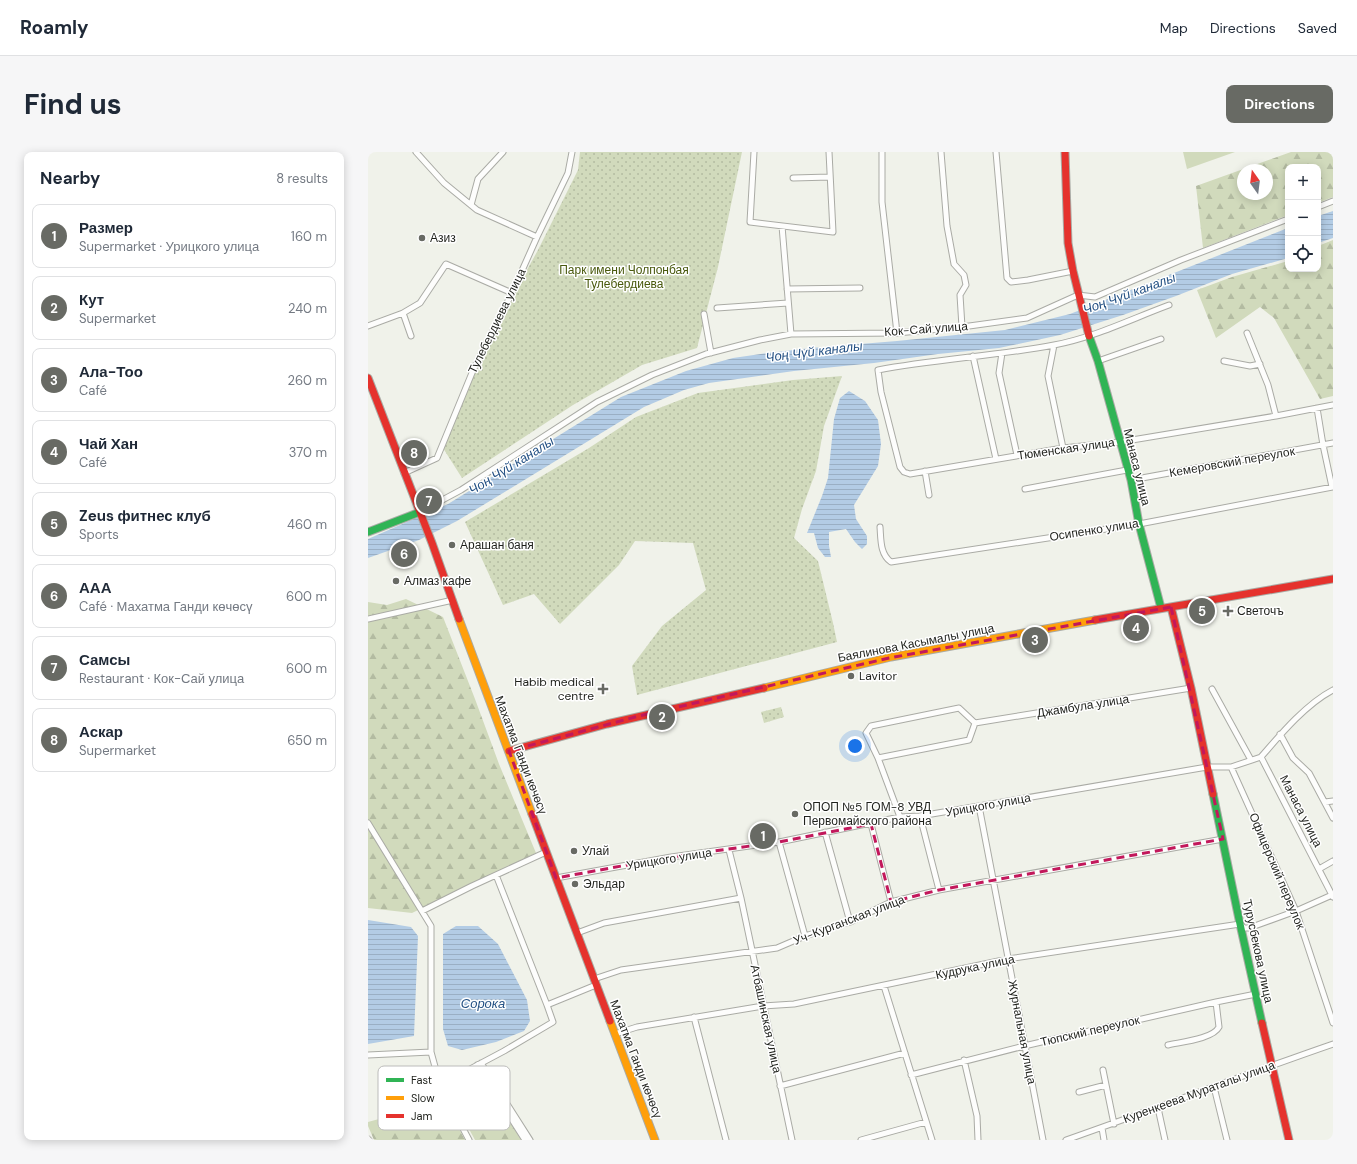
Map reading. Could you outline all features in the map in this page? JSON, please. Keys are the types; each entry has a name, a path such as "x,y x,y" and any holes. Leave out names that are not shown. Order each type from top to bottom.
{"main road":[{"path":"1065,152 1068,243 1078,295"},
{"name":"Манаса улица","path":"1078,295 1131,480 1139,524 1161,608"},
{"name":"Махатма Ганди көчөсү","path":"368,378 432,543 480,677 654,1140"},
{"path":"368,532 420,512"},
{"name":"Баялинова Касымалы улица","path":"509,751 639,716 787,683 889,658 1161,608 1333,579"},
{"path":"1171,607 1191,688 1207,767"},
{"name":"Турусбекова улица","path":"1207,767 1240,924 1289,1140"}],"street":[{"path":"416,152 444,183 477,210 537,238"},
{"path":"471,205 478,179 503,152"},
{"name":"Тулебердиева улица","path":"404,473 436,458 474,368 512,293 568,173 572,152"},
{"path":"754,152 750,222 833,232 829,152"},
{"path":"882,152 882,202 897,333"},
{"path":"941,152 947,226 954,264 964,275 966,285 960,295 962,327"},
{"path":"996,152 1007,278 1011,282 1073,271"},
{"path":"793,178 830,177"},
{"path":"1321,206 1333,201"},
{"name":"Кок-Сай улица","path":"420,512 461,490 597,402 652,375 711,353 760,340 791,334 897,333 962,327 1027,318 1078,295 1095,297 1181,260 1285,219"},
{"path":"782,226 791,334"},
{"path":"368,326 403,313 420,303 446,264 512,293"},
{"path":"787,289 860,288"},
{"path":"717,308 788,303"},
{"path":"996,459 973,356 1054,345 1169,305"},
{"path":"403,313 411,336"},
{"path":"704,314 711,353"},
{"path":"1247,333 1268,385 1276,416"},
{"path":"1098,361 1161,340"},
{"path":"1054,345 1048,376 1063,448"},
{"path":"1002,353 999,373 1017,455"},
{"name":"Тюменская улица","path":"973,356 916,363 878,370 881,392 900,467 904,472 910,474 1017,455 1120,442 1333,405"},
{"path":"1224,361 1250,366 1260,364"},
{"path":"1317,408 1332,487"},
{"name":"Кемеровский переулок","path":"1131,480 1333,443"},
{"path":"1025,489 1128,470"},
{"path":"925,471 929,495"},
{"name":"Осипенко улица","path":"880,527 883,552 886,558 891,562 1139,524 1332,487"},
{"path":"368,619 453,600"},
{"name":"Джамбула улица","path":"975,723 1191,688"},
{"path":"1212,689 1251,760"},
{"path":"1207,767 1231,767 1261,757 1280,734 1321,696 1333,690"},
{"path":"878,758 969,740 975,723 959,708 871,726 866,733 878,758 900,817"},
{"name":"Манаса улица","path":"1280,734 1293,758 1309,773 1333,818"},
{"name":"Манаса улица","path":"1261,757 1333,896"},
{"name":"Урицкого улица","path":"556,878 671,857 779,842 900,817 920,816 1207,767"},
{"name":"Офицерский переулок","path":"1231,767 1296,911 1333,1023"},
{"path":"1325,802 1333,801"},
{"name":"Журнальная улица","path":"979,806 1042,1140"},
{"path":"920,816 940,890"},
{"path":"368,823 431,926 431,1052 435,1066"},
{"path":"871,824 891,902"},
{"path":"825,832 850,922"},
{"name":"Уч-Курганская улица","path":"547,1005 621,970 752,950 777,948 805,936 850,922 891,902 940,890 1223,839"},
{"path":"779,842 805,936"},
{"name":"Атбашинская улица","path":"729,850 752,950 792,1140"},
{"path":"422,912 546,852"},
{"path":"1319,869 1333,861"},
{"path":"475,1066 553,1022 496,875"},
{"name":"Кудрука улица","path":"615,1034 637,1026 763,1006 794,1004 1008,959 1240,924 1244,928 1249,928 1333,896"},
{"path":"577,933 604,923 740,898"},
{"path":"884,986 932,1140"},
{"name":"Тюпский переулок","path":"912,1075 964,1060 1256,994"},
{"path":"1168,1045 1212,1035 1218,1030 1220,1027 1216,1002"},
{"path":"694,1017 726,1140"},
{"name":"Куренкеева Мураталы улица","path":"1066,1140 1333,1044"},
{"path":"368,1055 431,1052"},
{"path":"780,1086 905,1053"},
{"path":"964,1060 977,1116 978,1140"},
{"path":"1103,1070 1114,1124"},
{"path":"1080,1092 1106,1085"},
{"path":"1214,1087 1227,1140"},
{"path":"1158,1108 1166,1140"},
{"path":"510,1110 530,1140"},
{"path":"510,1115 525,1140"},
{"path":"861,1140 926,1122"},
{"path":"1102,1128 1104,1140"},
{"path":"464,1130 469,1140"}],"highlighted area":[{"path":"1171,607 1223,839 939,890 891,902 871,824 779,842 671,857 556,878 509,751 639,716 889,658"}],"green space":[{"name":"Парк имени Чолпонбая Тулебердиева","path":"580,152 742,152 718,267 697,348 642,365 573,405 462,478 443,448 472,377 578,170"},
{"path":"1183,152 1235,152 1187,169"},
{"path":"1291,152 1333,152 1333,197 1321,202 1321,164 1285,164 1285,216 1203,248 1196,186 1237,171 1237,200 1273,200 1273,164 1257,164"},
{"path":"1333,240 1333,396 1320,399 1274,318 1260,307 1216,338 1197,290 1232,277 1285,262 1285,272 1321,272 1321,245"},
{"path":"842,376 824,426 816,471 802,509 794,538 818,561 837,642 637,695 632,666 662,626 706,590 693,543 635,541 619,565 560,624 534,594 503,605 465,522 589,448 636,417 698,393 793,380"},
{"path":"406,599 443,617 499,764 536,853 412,913 368,908 368,602 387,605"},
{"path":"781,707 784,717 764,723 761,712"},
{"path":"378,1119 378,1130 460,1130 465,1140 374,1140 368,1126 368,1122"},
{"path":"510,1122 521,1140 475,1140 470,1130 510,1130"}],"water":[{"path":"1333,211 1333,238 1321,242 1321,236 1321,215"},
{"name":"Чоң Чүй каналы","path":"1285,229 1285,259 1232,274 1123,315 1060,335 999,348 794,371 709,383 684,390 644,407 457,521 419,540 368,558 368,539 448,504 621,397 686,371 733,358 768,353 1005,330 1070,314"},
{"path":"849,391 865,401 878,420 881,444 878,466 854,505 856,519 867,536 867,544 862,549 846,529 829,532 831,557 825,557 818,548 814,533 807,533 828,478 834,419 840,398"},
{"path":"368,920 411,927 418,936 414,1036 368,1044"},
{"name":"Сорока","path":"456,926 478,926 498,944 527,1000 530,1021 524,1031 496,1042 462,1050 448,1046 443,1029 443,934"}],"traffic: fast":[{"path":"1089,336 1098,361 1131,480 1139,524 1161,608"},
{"path":"368,532 420,512"},
{"path":"1213,794 1262,1023"}],"traffic: slow":[{"path":"459,619 532,814"},
{"path":"764,688 891,657 1095,620"},
{"path":"610,1021 655,1140"}],"traffic: jam":[{"path":"1065,152 1068,243 1073,271 1089,336"},
{"path":"368,378 432,543 459,619"},
{"path":"1095,620 1333,579"},
{"path":"1171,607 1191,688 1213,794"},
{"path":"509,751 607,724 764,688"},
{"path":"532,814 610,1021"},
{"path":"1262,1023 1289,1140"}],"place":[{"name":"Азиз","path":"422,238"},
{"name":"Аскар","path":"414,453"},
{"name":"Самсы","path":"429,501"},
{"name":"Арашан баня","path":"452,545"},
{"name":"ААА","path":"404,554"},
{"name":"Алмаз кафе","path":"396,581"},
{"name":"Zeus фитнес клуб","path":"1202,611"},
{"name":"Светочъ","path":"1228,611"},
{"name":"Чай Хан","path":"1136,628"},
{"name":"Ала-Тоо","path":"1035,640"},
{"name":"Lavitor","path":"851,676"},
{"name":"Habib medical centre","path":"603,689"},
{"name":"Кут","path":"662,717"},
{"name":"ОПОП №5 ГОМ-8 УВД Первомайского района","path":"795,814"},
{"name":"Размер","path":"763,836"},
{"name":"Улай","path":"574,851"},
{"name":"Эльдар","path":"575,884"}]}
